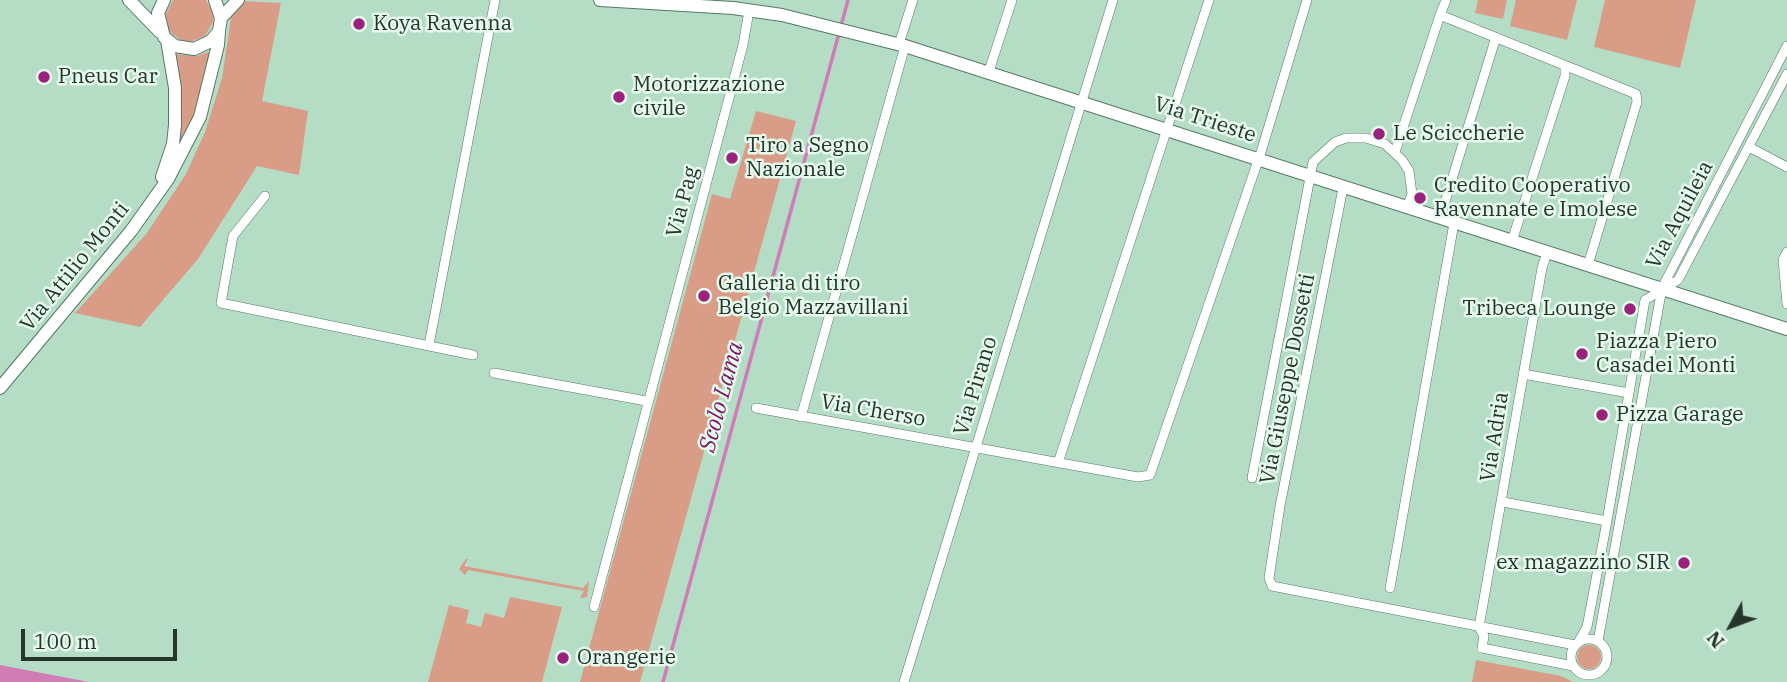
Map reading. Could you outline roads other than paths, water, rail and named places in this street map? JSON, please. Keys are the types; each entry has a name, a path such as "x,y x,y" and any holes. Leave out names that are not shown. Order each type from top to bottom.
{"street":[{"path":"129,0 174,46 194,49 211,41 238,0"},
{"name":"Via Attilio Monti","path":"152,202 167,165 175,125 175,88 158,13 164,0"},
{"path":"215,0 220,24"},
{"path":"429,345 495,0"},
{"name":"Via Trieste","path":"600,0 749,11 825,25 902,45 1258,158 1309,178 1787,329"},
{"path":"802,417 913,0"},
{"path":"989,71 1012,0"},
{"name":"Via Pirano","path":"904,682 1113,0"},
{"path":"1058,463 1209,0"},
{"path":"1258,158 1307,0"},
{"path":"1395,152 1446,0"},
{"name":"Via Pag","path":"594,607 646,401 736,72 749,11"},
{"path":"1439,19 1496,37 1565,68 1582,70 1636,94 1637,102 1588,264"},
{"name":"Via Attilio Monti","path":"0,388 169,178 200,117 218,45 220,24"},
{"path":"1440,218 1496,37"},
{"name":"Via Aquileia","path":"1662,288 1787,47"},
{"path":"1512,241 1565,76 1565,68"},
{"name":"Via Aquileia","path":"1662,288 1678,280 1787,74"},
{"path":"1252,478 1313,162 1346,138 1366,138 1385,144 1395,152 1409,171 1412,194 1407,207"},
{"path":"1749,146 1787,167"},
{"name":"Via Cherso","path":"756,408 1138,477 1150,475 1258,158"},
{"name":"Via Giuseppe Dossetti","path":"1343,188 1280,506 1269,578 1272,586 1479,627"},
{"path":"265,196 233,236 221,303 473,355"},
{"path":"1390,588 1454,223"},
{"path":"1787,252 1783,260 1787,304"},
{"name":"Via Adria","path":"1479,627 1503,502 1522,374 1547,253"},
{"path":"1584,682 1574,668 1570,655 1587,626 1645,300 1662,288"},
{"path":"1479,627 1483,636 1482,648 1574,668 1596,678 1607,657 1598,641 1662,288"},
{"path":"494,373 646,401"},
{"path":"1522,374 1629,393"},
{"path":"1503,502 1607,521"},
{"path":"1479,627 1577,643 1589,638 1598,641"}],"waterway":[{"name":"Scolo Lama","path":"663,682 848,0"}],"place":[{"name":"Koya Ravenna","path":"359,24"},
{"name":"Pneus Car","path":"44,77"},
{"name":"Motorizzazione civile","path":"619,97"},
{"name":"Le Sciccherie","path":"1379,134"},
{"name":"Tiro a Segno Nazionale","path":"732,158"},
{"name":"Credito Cooperativo Ravennate e Imolese","path":"1420,198"},
{"name":"Galleria di tiro Belgio Mazzavillani","path":"704,296"},
{"name":"Tribeca Lounge","path":"1630,309"},
{"name":"Piazza Piero Casadei Monti","path":"1582,354"},
{"name":"Pizza Garage","path":"1602,415"},
{"name":"ex magazzino SIR","path":"1684,563"},
{"name":"Orangerie","path":"563,658"}]}
